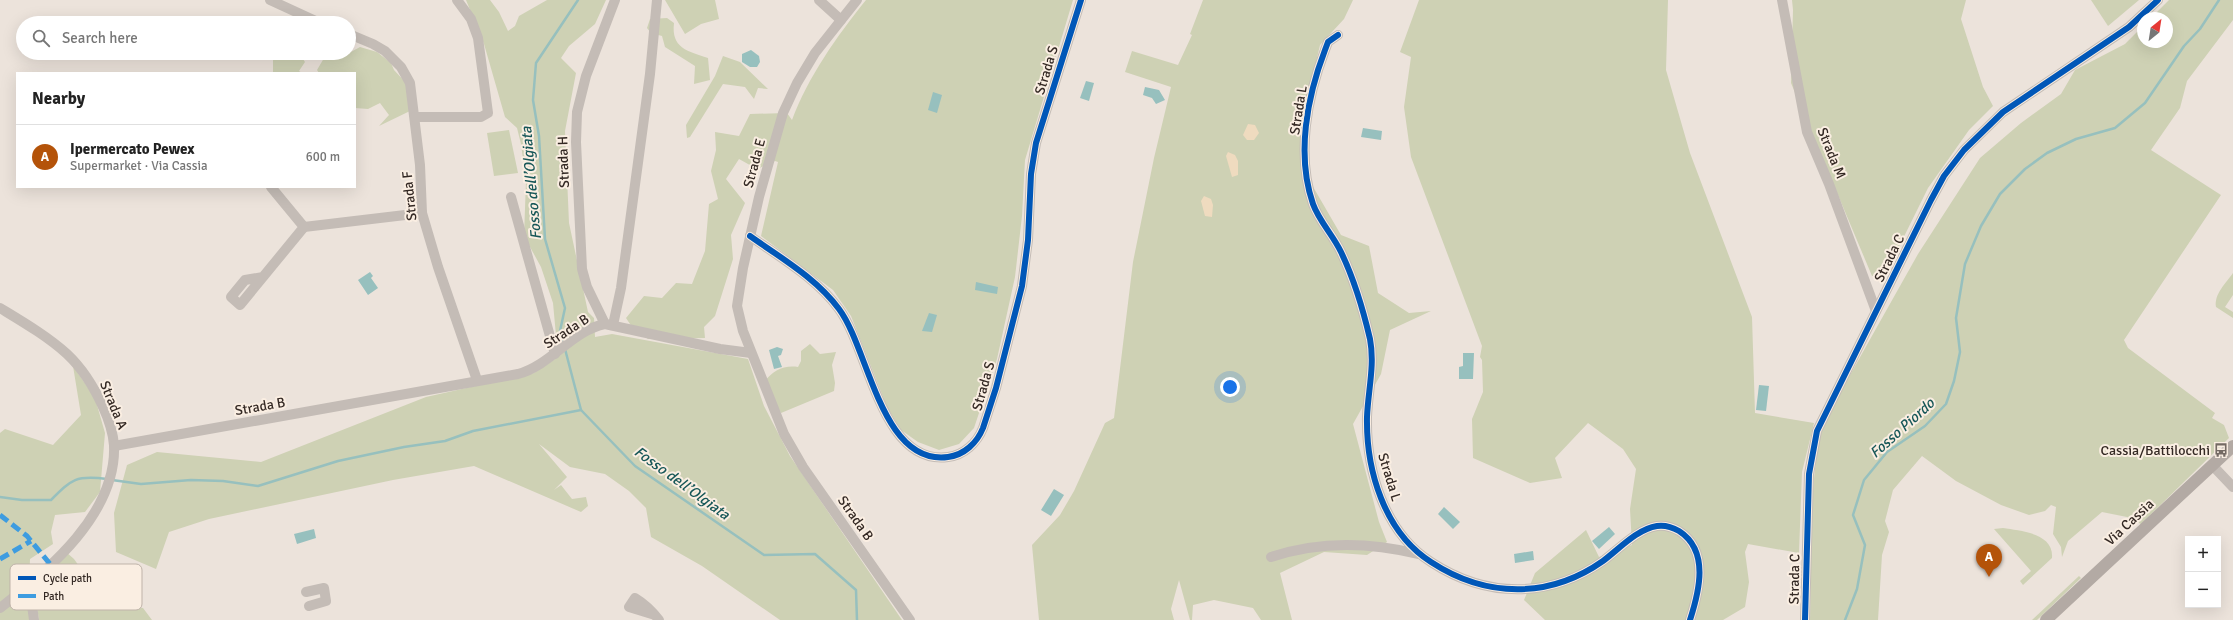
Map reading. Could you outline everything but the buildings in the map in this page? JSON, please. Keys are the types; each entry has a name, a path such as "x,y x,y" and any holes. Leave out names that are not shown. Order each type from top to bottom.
{"main road":[{"name":"Via Cassia","path":"2046,620 2233,446"}],"street":[{"path":"270,0 305,16"},
{"path":"415,117 481,117 488,113 478,38 471,19 457,0"},
{"name":"Strada H","path":"609,325 587,287 582,269 576,142 577,112 581,90 615,0"},
{"path":"657,0 648,89 621,288 609,325 714,348 751,352"},
{"path":"819,0 841,20"},
{"name":"Strada E","path":"751,352 739,319 737,306 750,236 767,162 783,113 809,62 857,0"},
{"name":"Strada S","path":"750,236 811,280 839,309 856,338 886,414 893,428 905,443 917,452 935,457 953,456 965,451 974,442 983,428 1017,308 1025,264 1031,174 1036,143 1080,0"},
{"name":"Strada M","path":"1782,0 1807,132 1829,184 1876,311"},
{"name":"Strada C","path":"1804,620 1809,474 1817,430 1938,188 1968,145 2008,108 2128,27 2158,0"},
{"name":"Strada L","path":"1338,35 1328,42 1323,54 1308,115 1305,149 1308,184 1315,208 1340,250 1354,284 1370,339 1372,359 1367,431 1375,479 1397,530 1404,540 1420,554 1444,570 1476,583 1512,589 1540,588 1561,584 1580,576 1648,529 1658,526 1668,527 1677,530 1687,538 1699,564 1699,586 1690,620"},
{"name":"Strada F","path":"356,37 377,46 398,63 410,83 415,117 422,213 438,267 476,380"},
{"path":"272,188 304,227"},
{"path":"511,197 561,349"},
{"path":"263,277 304,227 422,213"},
{"name":"Strada A","path":"0,308 56,345 78,365 99,398 110,426 114,446 108,479 97,509 81,533 49,564"},
{"name":"Strada B","path":"114,446 530,370 591,329 609,325"},
{"name":"Strada B","path":"751,352 775,414 793,451 910,620"},
{"path":"2213,466 2233,487"},
{"path":"1271,557 1317,546 1355,544 1390,547 1420,554"},
{"path":"306,592 324,588 326,601 309,606"},
{"name":"Strada A","path":"0,608 10,599"},
{"path":"33,610 34,620"}],"green space":[{"path":"466,0 490,0 499,12 508,31 515,26 519,16 547,0 606,0 595,24 569,46 561,58 576,73 565,131 569,223 588,312 594,318 595,337 612,334 748,359 764,406 790,456 902,620 780,620 702,566 651,537 646,508 629,491 605,474 570,467 539,444 567,477 554,490 561,485 572,499 586,497 588,506 581,512 474,466 393,480 209,519 169,532 156,569 116,552 114,513 127,465 157,452 261,462 426,397 534,373 558,357 553,303 541,267 524,236 526,181 521,144 517,128 505,117 484,44"},
{"path":"665,0 715,0 719,19 701,24 685,34"},
{"path":"866,0 1073,0 1025,160 1022,216 1015,277 997,359 974,428 959,444 939,450 918,442 901,430 887,407 851,316 833,290 761,236 778,162 775,161 757,169 739,159 726,179 745,203 731,235 733,259 715,316 704,327 705,338 648,339 632,327 626,318 644,296 662,298 676,283 692,284 705,251 709,204 718,199 711,171 716,150 715,132 739,136 750,114 787,113 792,120 806,88 824,57"},
{"path":"1203,0 1353,0 1344,19 1320,45 1310,88 1301,166 1341,235 1369,246 1378,293 1409,313 1431,311 1390,330 1381,374 1353,424 1379,522 1387,542 1367,555 1324,552 1280,573 1292,620 1261,620 1253,608 1214,600 1193,605 1192,620 1190,620 1179,580 1171,609 1174,620 1039,620 1032,545 1060,515 1074,491 1105,423 1114,418 1133,262 1154,158 1171,87 1125,72 1132,51 1178,65 1192,35 1190,34"},
{"path":"1419,0 1668,0 1666,70 1690,153 1752,317 1755,413 1814,423 1802,472 1799,553 1748,544 1745,552 1749,582 1745,607 1723,620 1545,620 1524,600 1535,573 1586,530 1599,557 1632,545 1630,509 1636,469 1623,449 1588,423 1555,458 1562,478 1530,483 1473,458 1472,419 1483,392 1482,360 1480,357 1482,346 1411,157 1404,107 1411,57 1400,52"},
{"path":"1792,0 1966,0 1961,19 1983,87 1993,106 1969,130 1928,188 1885,275 1872,276 1791,83"},
{"path":"2091,0 2139,0 2108,26"},
{"path":"2169,0 2233,0 2233,20 2187,81 2180,108 2151,150 2221,195 2124,340 2128,348 2215,413 2212,418 2224,425 2229,438 2141,524 2127,517 2102,512 2068,541 2062,557 2061,547 2053,534 2056,507 2051,505 2045,511 2029,515 2001,505 1956,481 1922,456 1893,490 1885,521 1889,532 1882,555 1878,620 1810,620 1813,495 1818,446 1823,423 1918,254 1980,158 2021,123 2061,94 2075,70 2125,44 2137,32 2137,48 2173,48 2173,12 2157,12"},
{"path":"667,18 674,23 675,38 682,47 693,53 708,58 710,80 694,84 695,66 665,47 662,36 651,33 647,28 650,19"},
{"path":"360,47 377,52 391,63 394,70 406,83 410,111 379,126 389,115 380,103 368,109 356,108 356,72 318,72 317,70 323,60 356,60 356,49"},
{"path":"723,56 740,62 768,89 758,88 754,99 745,87 723,84 690,137 687,138 686,125 715,76"},
{"path":"273,60 304,60 305,62 299,71 300,72 273,72"},
{"path":"509,130 518,173 494,176 487,133"},
{"path":"2233,273 2233,295 2225,307 2233,312 2233,318 2216,307 2216,302 2221,289"},
{"path":"810,344 820,354 836,352 832,365 835,383 834,391 781,413 764,382 775,372 783,368 798,367 801,361 801,351"},
{"path":"73,366 95,398 105,433 100,492 85,512 55,515 51,532 53,544 30,559 30,564 10,564 10,610 33,610 34,620 0,620 0,433 5,429 53,445 81,415"},
{"path":"2003,528 2027,532 2042,538 2048,543 2051,550 2052,558 2023,585 2020,581 2031,571 1994,529"},
{"path":"66,552 78,564 52,564"},
{"path":"2079,576 2081,578 2037,620 2032,620"},
{"path":"142,608 152,620 39,620 38,610 142,610"}],"sand":[{"path":"1248,124 1255,125 1259,133 1254,140 1247,140 1243,135"},
{"path":"1228,152 1235,155 1238,161 1238,175 1232,177 1226,156"},
{"path":"1204,196 1211,199 1213,205 1212,217 1205,216 1201,201"}],"water":[{"path":"751,50 759,56 760,62 757,67 750,67 742,62 742,54"},
{"path":"1086,81 1094,83 1089,101 1080,98"},
{"path":"1145,87 1159,90 1165,100 1156,104 1152,98 1143,95"},
{"path":"933,92 942,95 937,113 928,110"},
{"path":"1363,128 1382,131 1381,140 1361,137"},
{"path":"370,272 373,276 371,278 378,288 368,295 358,280"},
{"path":"976,282 998,287 997,294 975,290"},
{"path":"929,313 937,315 932,332 922,331"},
{"path":"777,347 783,349 781,355 778,356 782,367 774,369 769,350"},
{"path":"1463,353 1474,353 1473,379 1459,379 1459,367 1463,366"},
{"path":"1759,385 1769,386 1766,411 1756,410"},
{"path":"1054,489 1064,495 1051,516 1041,510"},
{"path":"1444,507 1460,522 1453,529 1438,514"},
{"path":"1609,527 1615,534 1599,549 1592,541"},
{"path":"314,529 316,538 297,544 294,534"},
{"path":"1533,551 1534,560 1515,563 1514,554"}],"waterway":[{"name":"Fosso dell’Olgiata","path":"563,344 560,331 565,308 545,239 539,136 533,100 536,63 578,0"},
{"name":"Fosso Piordo","path":"1845,620 1857,589 1865,545 1853,515 1864,480 1887,452 1925,426 1946,404 1954,381 1960,352 1956,318 1965,264 1981,226 2000,194 2025,169 2047,153 2076,139 2115,128 2145,103 2184,46 2200,29 2219,0"},
{"name":"Fosso dell’Olgiata","path":"565,349 581,410 635,466 764,555 815,554 856,590 857,620"},
{"path":"112,480 141,484 191,480 223,481 258,486 338,461 404,447 445,441 473,431 581,410"},
{"path":"0,497 22,500 51,500 64,487 75,480 81,478 107,479"}],"marked path":[{"path":"0,515 27,536 50,564"},
{"path":"0,559 31,541"}],"cycle path":[{"path":"750,236 809,278 839,309 850,327 869,376 892,425 907,443 925,455 948,457 965,451 974,443 983,428 996,388 1022,286 1028,240 1031,174 1036,143 1081,0"},
{"path":"1805,620 1809,474 1817,431 1944,176 1964,150 2003,112 2129,27 2158,0"},
{"path":"1338,35 1328,42 1313,87 1306,126 1305,166 1313,204 1346,262 1358,294 1370,339 1372,358 1367,417 1370,458 1374,478 1390,517 1401,534 1415,549 1431,562 1452,574 1495,588 1517,589 1539,588 1561,582 1582,573 1603,561 1628,540 1642,531 1657,526 1671,527 1689,539 1695,549 1698,561 1700,572 1699,585 1690,620"}],"place":[{"name":"Cassia/Battilocchi","path":"2221,450"},
{"name":"Ipermercato Pewex","path":"1989,577"}]}
